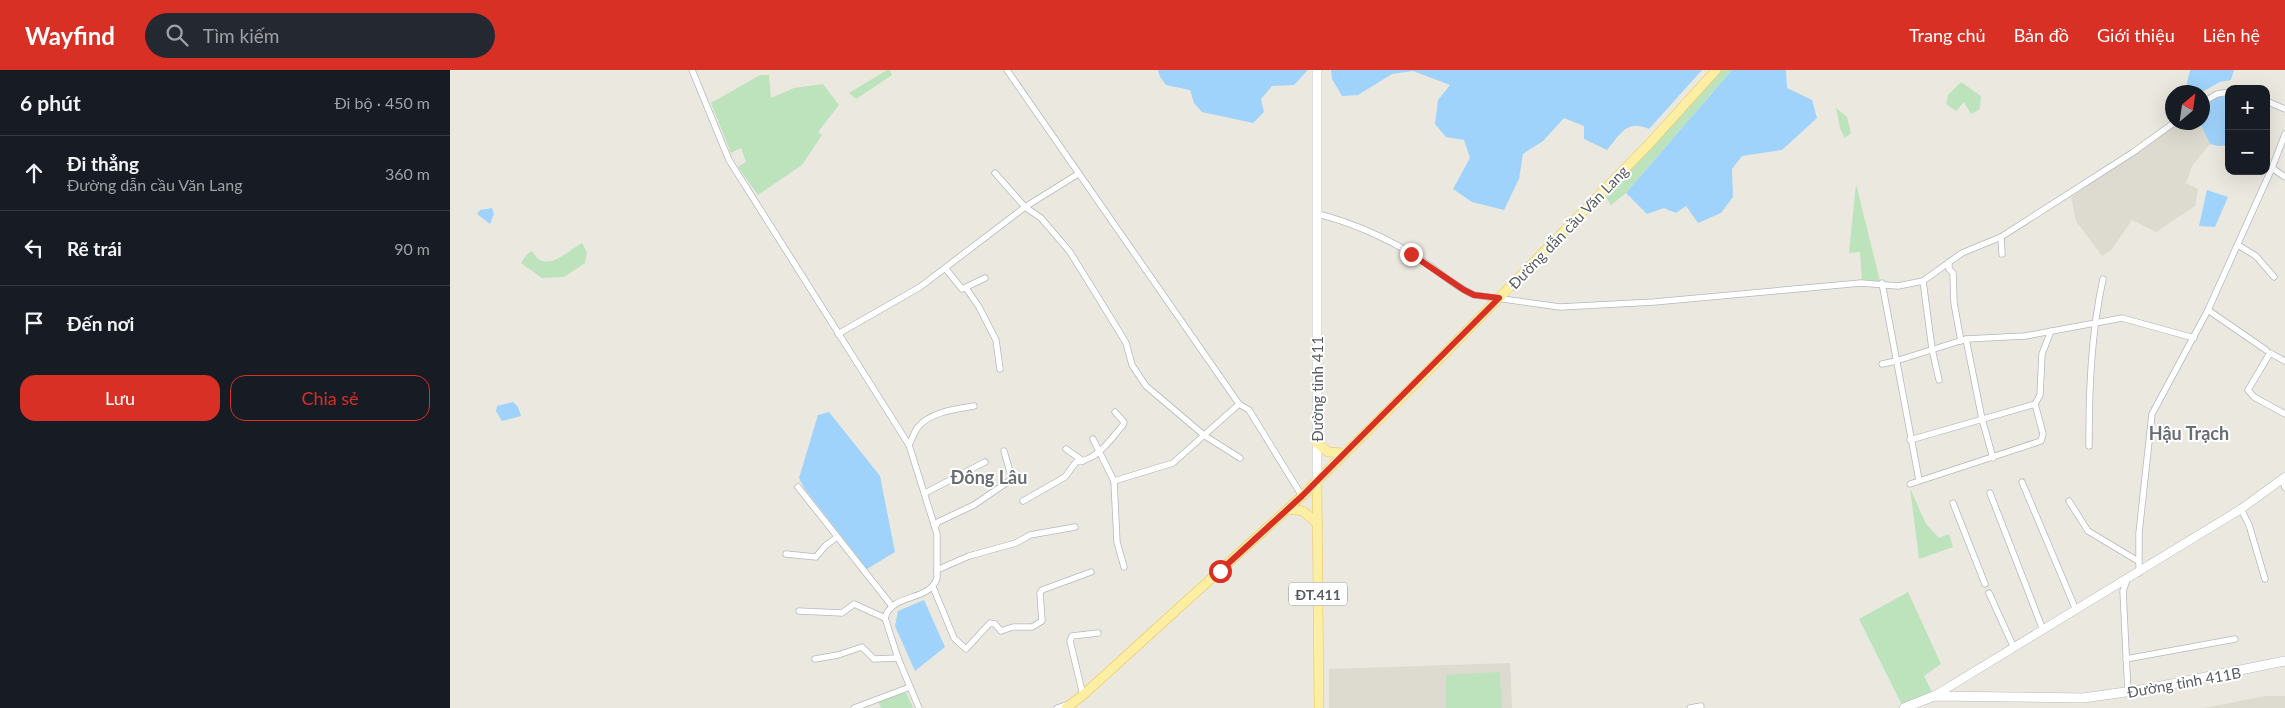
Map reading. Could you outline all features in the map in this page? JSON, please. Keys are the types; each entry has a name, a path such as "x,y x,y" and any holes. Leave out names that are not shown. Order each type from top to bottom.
{"main road":[{"name":"Đường tỉnh 411","path":"1317,70 1319,708"},
{"name":"Đường dẫn cầu Văn Lang","path":"1069,706 1302,496 1650,143 1716,70"},
{"path":"1317,443 1328,452 1344,453"},
{"path":"1288,509 1303,511 1318,524"},
{"name":"Đường tỉnh 411B","path":"1904,708 1934,696 2083,698 2128,693 2285,661"}],"street":[{"path":"692,70 729,160 910,446 935,527 937,578 933,587 927,592 892,606 885,618"},
{"path":"1007,70 1239,404 1249,410 1302,496"},
{"path":"2210,98 2217,94 2225,93"},
{"path":"2270,103 2285,109"},
{"path":"1318,214 1349,222 1411,254 1474,295 1560,307 1654,302 1861,283 1882,283 1898,286 1923,281 1962,253 2001,237 2124,158 2165,129"},
{"path":"2138,573 2138,533 2151,419 2164,390 2208,310 2272,168 2285,134"},
{"path":"2272,168 2285,177"},
{"path":"994,173 1025,207 1041,218 1070,252 1118,328 1126,343 1132,365 1146,386 1205,436 1240,458"},
{"path":"838,334 920,287 1025,207 1078,174"},
{"path":"2001,237 2002,254"},
{"path":"2238,245 2256,256 2274,277"},
{"path":"1949,262 1949,269 1953,273 1955,309 1993,458"},
{"path":"946,269 960,286 966,288 979,306 996,340 1000,369"},
{"path":"966,288 985,278"},
{"path":"2090,446 2088,394 2094,322 2103,279"},
{"path":"1923,281 1932,349 1940,380"},
{"path":"1882,283 1919,480"},
{"path":"2208,310 2266,350"},
{"path":"1882,364 1963,340 2009,338 2094,322 2127,318 2194,338"},
{"path":"1910,484 1993,458 2042,439 2043,434 2035,404 2040,395 2042,354 2051,331"},
{"path":"2285,361 2270,353 2248,390 2254,397 2285,414"},
{"path":"1114,481 1173,463 1239,404"},
{"path":"1910,440 2035,404"},
{"path":"910,446 918,428 927,419 949,411 974,406"},
{"path":"1024,501 1065,477 1076,462 1084,462 1099,452 1123,425 1124,422 1115,412"},
{"path":"1093,439 1114,481 1117,542 1124,567"},
{"path":"1066,450 1084,462"},
{"path":"935,527 938,522 974,505 1012,480 1004,451"},
{"path":"925,493 985,462"},
{"path":"1934,696 2241,509 2283,478 2285,488"},
{"path":"2022,482 2076,610"},
{"path":"798,487 892,606"},
{"path":"1990,493 2043,630"},
{"path":"2069,500 2088,531 2138,560"},
{"path":"1952,503 1985,584"},
{"path":"2241,509 2265,579"},
{"path":"937,570 969,556 1011,544 1030,535 1075,527"},
{"path":"786,554 816,557 825,546 837,537"},
{"path":"933,587 954,638 966,649 986,625 990,623 995,624 1001,632 1013,627 1030,628 1042,621 1040,593 1042,590 1091,572"},
{"path":"2127,580 2123,591 2128,693"},
{"path":"1989,593 2014,648"},
{"path":"799,611 842,613 854,604 885,618 898,658 919,708"},
{"path":"1083,695 1070,641 1072,636 1098,633"},
{"path":"2126,659 2196,644 2235,639"},
{"path":"814,659 838,655 862,647 874,659 898,658"},
{"path":"854,708 910,687"},
{"path":"1057,708 1069,706"},
{"path":"1690,708 1701,706"}],"shaded area":[{"path":"2168,130 2203,130 2210,144 2192,166 2186,183 2198,189 2195,206 2156,232 2132,220 2112,249 2102,256 2076,221 2071,197"},
{"path":"1510,663 1512,708 1329,708 1329,669"},
{"path":"2265,696 2285,696 2285,708 2204,708"}],"green space":[{"path":"890,70 892,75 856,99 849,93"},
{"path":"1722,70 1732,70 1626,193 1611,205 1606,197"},
{"path":"760,75 769,75 771,98 794,88 823,84 839,105 818,132 822,135 802,165 758,195 738,167 746,162 741,148 731,153 711,103"},
{"path":"1961,82 1981,96 1980,109 1971,114 1964,102 1956,111 1946,104 1948,95"},
{"path":"1836,108 1847,117 1851,133 1845,138 1840,128"},
{"path":"1856,184 1880,281 1862,280 1860,252 1849,253"},
{"path":"582,243 587,252 585,263 564,277 542,278 521,263 527,254 532,251 537,258 549,261 563,256"},
{"path":"1910,488 1926,524 1939,538 1949,534 1953,547 1919,559"},
{"path":"1908,592 1941,664 1924,676 1932,692 1902,705 1859,619"},
{"path":"1500,672 1502,708 1446,708 1446,675"},
{"path":"902,691 907,694 913,708 881,708 878,701"}],"water":[{"path":"1158,70 1308,70 1294,85 1272,86 1261,99 1264,112 1253,123 1202,112 1194,103 1190,90 1166,85 1160,77"},
{"path":"1331,70 1702,70 1649,129 1641,126 1629,127 1620,134 1607,150 1584,139 1584,126 1564,118 1543,141 1523,154 1519,179 1504,210 1472,202 1453,189 1470,158 1464,140 1446,137 1435,124 1438,100 1450,85 1413,71 1392,74 1358,95 1342,96 1332,79"},
{"path":"1732,70 1786,70 1787,88 1812,100 1817,118 1782,150 1742,156 1732,169 1733,197 1721,213 1698,223 1686,206 1676,213 1664,208 1647,214 1626,193"},
{"path":"2190,70 2234,70 2231,80 2220,82 2210,88 2210,85 2187,85"},
{"path":"2225,96 2225,145 2210,144 2203,130 2210,130 2210,101 2215,97"},
{"path":"2207,190 2228,197 2215,227 2199,226"},
{"path":"492,208 494,214 490,224 477,214 480,210"},
{"path":"513,402 518,407 521,416 502,421 496,411 497,406"},
{"path":"829,412 880,476 895,552 867,569 804,488 799,478 818,415"},
{"path":"924,600 945,647 915,671 895,626 898,611"}],"district":[{"name":"Hậu Trạch","path":"2189,433"},
{"name":"Đông Lâu","path":"989,477"}],"route":[{"path":"1220,571 1302,496 1499,298 1474,295 1411,254"}]}
